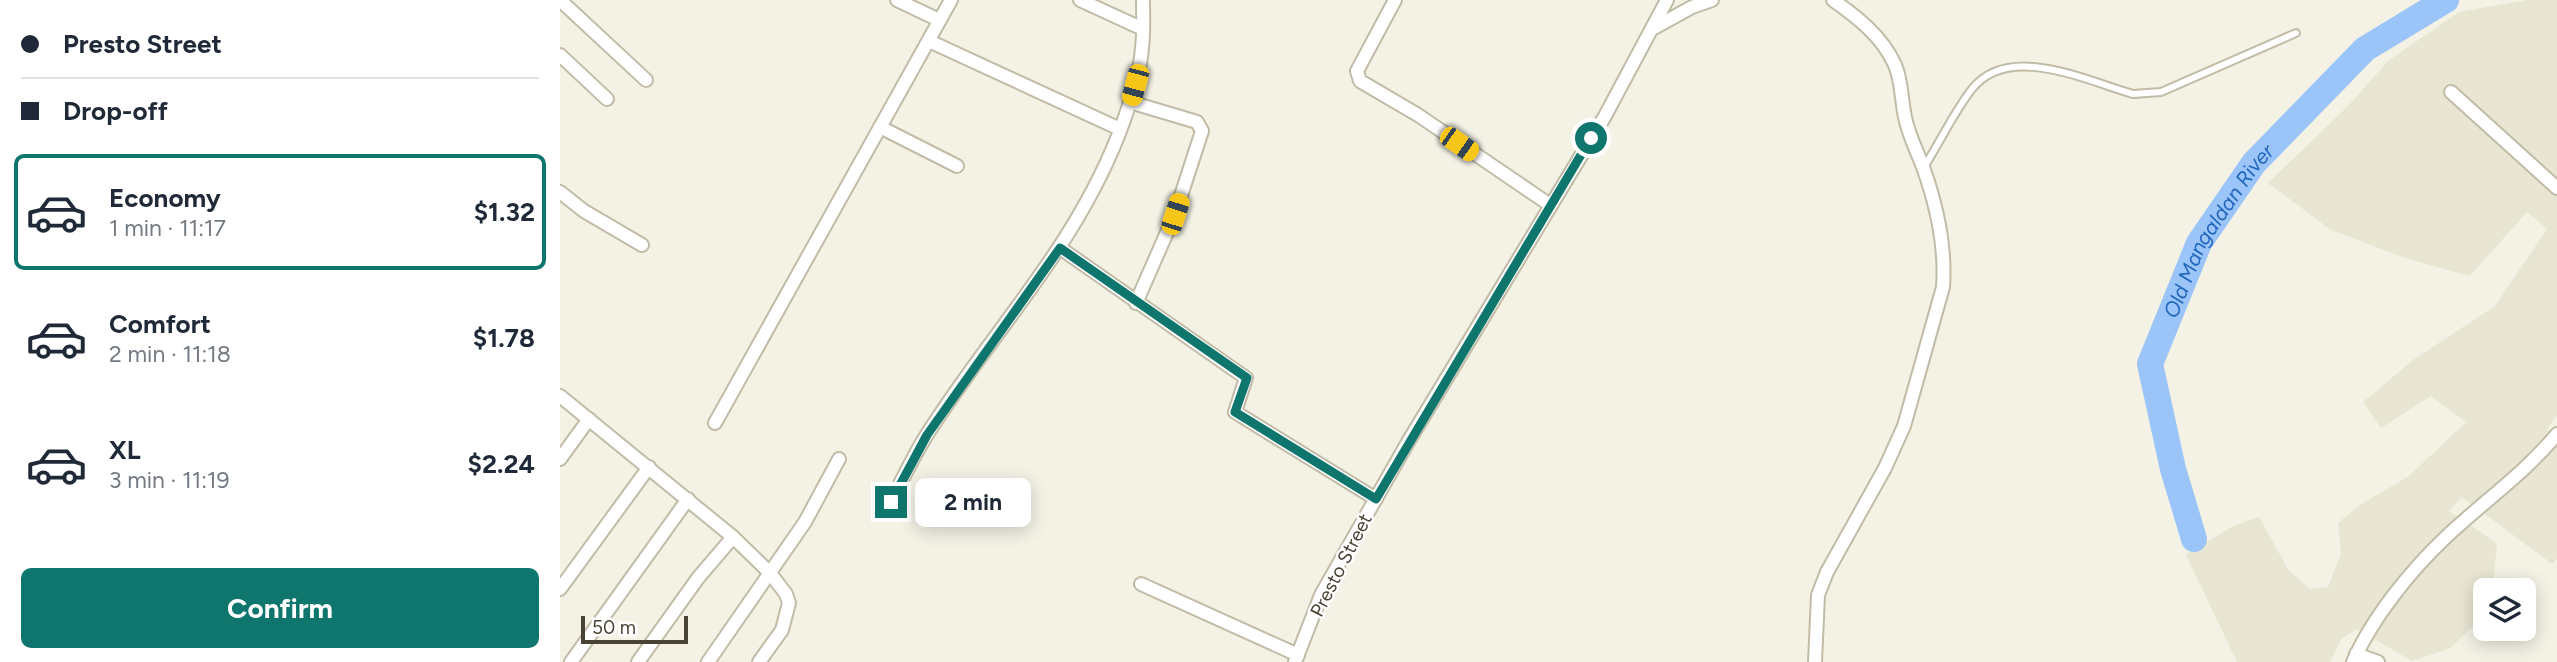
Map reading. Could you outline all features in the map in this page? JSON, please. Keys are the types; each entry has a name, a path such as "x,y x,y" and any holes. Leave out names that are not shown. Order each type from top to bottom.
{"street":[{"path":"560,0 646,80"},
{"path":"897,0 939,20"},
{"path":"715,423 951,0"},
{"path":"1080,0 1143,29"},
{"path":"891,502 927,435 1060,248 1095,188 1130,102 1139,68 1143,0"},
{"path":"1395,0 1357,71 1360,81 1418,115 1549,205"},
{"name":"Presto Street","path":"1297,658 1321,595 1549,205 1605,116 1667,0"},
{"path":"1654,28 1692,7 1713,0"},
{"path":"1815,662 1818,595 1826,572 1885,468 1904,426 1943,287 1945,263 1942,236 1905,118 1900,82 1894,64 1872,31 1833,0"},
{"path":"929,41 1120,129"},
{"path":"560,55 607,99"},
{"path":"2451,92 2557,188"},
{"path":"1130,102 1197,122 1202,131 1175,214 1136,303"},
{"path":"880,127 957,166"},
{"path":"560,192 584,211 642,245"},
{"path":"1060,248 1247,378 1235,412 1376,499"},
{"path":"560,396 733,537 770,573 786,594 789,603 782,630 759,662"},
{"path":"560,459 589,419"},
{"path":"2378,662 2354,658 2397,593 2437,546 2541,454 2557,434"},
{"path":"708,662 805,522 839,459"},
{"path":"560,589 649,467"},
{"path":"571,662 688,499"},
{"path":"638,662 698,578 733,537"},
{"path":"1142,584 1297,658"}],"lane":[{"path":"1923,169 1972,89 1984,78 2008,67 2035,65 2133,94 2148,94 2174,87 2296,33"}],"shaded area":[{"path":"2527,0 2557,0 2557,415 2547,430 2557,438 2557,559 2552,564 2462,497 2449,511 2497,543 2494,578 2473,578 2473,626 2449,649 2412,661 2357,629 2341,639 2330,662 2237,662 2186,555 2233,526 2259,517 2289,571 2310,589 2328,587 2341,553 2338,523 2358,506 2409,476 2466,422 2431,396 2381,428 2363,402 2413,360 2495,306 2547,229 2527,212 2470,276 2408,259 2331,230 2268,183 2348,106 2388,61 2459,12"}],"waterway":[{"name":"Old Mangaldan River","path":"2194,539 2173,469 2150,364 2199,243 2254,163 2365,49 2446,0"}],"route":[{"path":"891,502 927,435 1060,248 1247,378 1235,412 1376,499 1591,138"}]}
